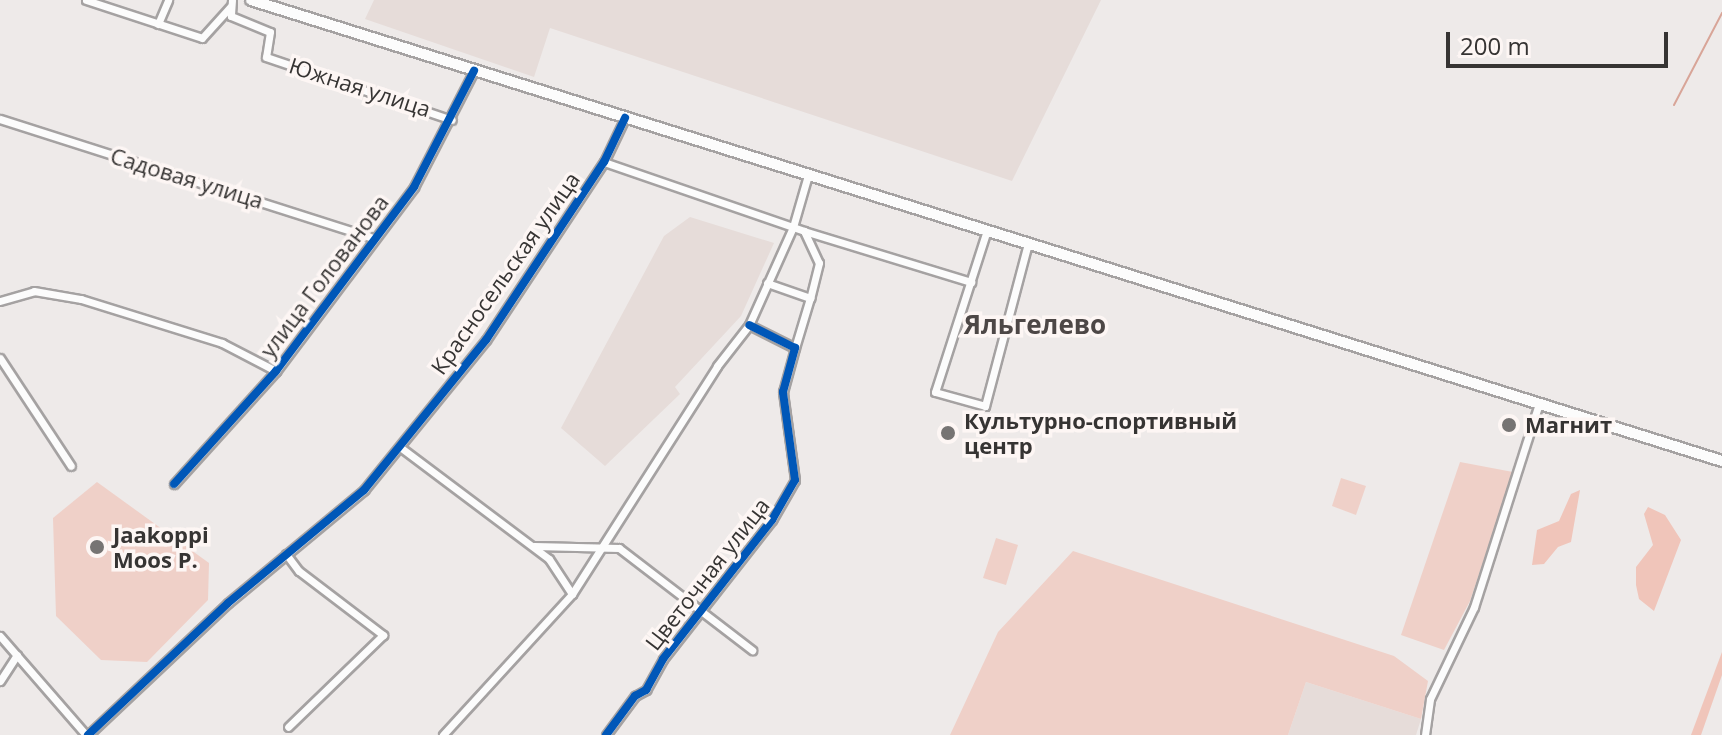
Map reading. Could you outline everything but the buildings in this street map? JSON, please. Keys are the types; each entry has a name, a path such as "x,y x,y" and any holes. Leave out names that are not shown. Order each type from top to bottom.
{"main road":[{"path":"251,0 1722,461"}],"street":[{"path":"86,0 202,38 232,3"},
{"path":"158,24 168,0"},
{"name":"Южная улица","path":"232,3 231,16 270,32 266,57 452,120"},
{"name":"улица Голованова","path":"174,484 276,371 372,238 414,187 452,120 474,71"},
{"name":"Красносельская улица","path":"87,735 286,554 337,516 400,447 486,340 604,162 625,118"},
{"name":"Садовая улица","path":"0,119 372,238"},
{"path":"604,162 804,231 971,282"},
{"path":"443,735 572,594 608,544 717,366 749,325 793,227 808,175"},
{"path":"987,230 935,392 985,406 1028,243"},
{"path":"749,325 795,348 819,263 804,231"},
{"path":"767,283 810,298"},
{"path":"0,301 34,291 95,303 222,343 276,371"},
{"name":"Цветочная улица","path":"606,735 635,696 646,690 663,659 705,609 789,496 793,465 783,392 795,348"},
{"path":"0,358 71,466"},
{"path":"1425,735 1430,699 1474,607 1539,403"},
{"path":"400,447 549,559 572,594"},
{"path":"531,546 608,544 705,609 752,650"},
{"path":"286,554 299,571 383,635 288,727"},
{"path":"0,636 87,735"},
{"path":"0,681 17,655"}],"shaded area":[{"path":"374,0 1101,0 1012,181 550,28 534,77 365,19"},
{"path":"690,217 774,243 741,316 675,387 680,394 605,466 561,428 664,236"},
{"path":"1460,462 1513,472 1470,601 1444,650 1401,635"},
{"path":"1341,478 1366,486 1356,515 1332,506"},
{"path":"97,482 209,563 208,600 147,662 101,660 56,616 53,518"},
{"path":"1580,490 1571,542 1558,547 1544,564 1532,565 1537,530 1559,521 1571,494"},
{"path":"1648,507 1665,515 1681,540 1654,611 1639,599 1636,585 1636,567 1653,545 1644,514"},
{"path":"996,538 1018,545 1006,585 983,578"},
{"path":"1073,551 1394,656 1428,681 1421,719 1306,682 1288,735 950,735 998,632"},
{"path":"1722,652 1722,675 1701,735 1691,735"},
{"path":"1306,682 1421,719 1416,735 1288,735"}],"waterway":[{"path":"1674,105 1722,13"}],"cycle path":[{"path":"174,484 276,371 414,187 474,71"},
{"path":"88,735 228,603 364,490 486,340 604,162 625,118"},
{"path":"606,735 635,696 646,690 663,659 772,520 795,480 783,392 795,348 749,325"}],"place":[{"name":"Магнит","path":"1509,425"},
{"name":"Культурно-спортивный центр","path":"948,433"},
{"name":"Jaakoppi Moos P.","path":"97,547"}],"district":[{"name":"Яльгелево","path":"1035,325"}]}
